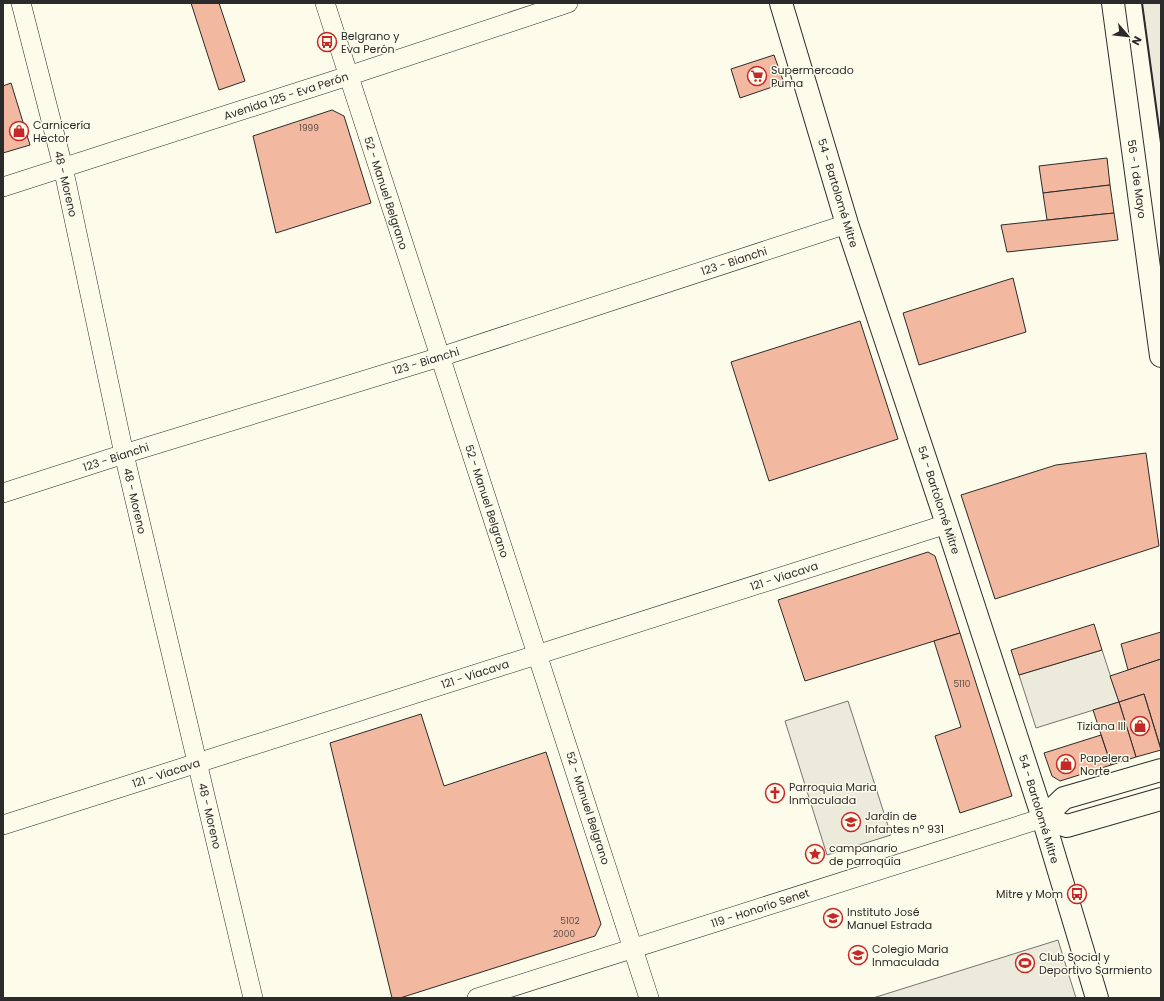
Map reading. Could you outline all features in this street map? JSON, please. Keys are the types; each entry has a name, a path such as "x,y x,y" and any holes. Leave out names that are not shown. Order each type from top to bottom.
{"street":[{"name":"48 - Moreno","path":"21,3 63,167 124,454 253,998"},
{"name":"52 - Manuel Belgrano","path":"325,3 649,998"},
{"name":"Avenida 125 - Eva Perón","path":"3,187 348,76 568,3"},
{"name":"54 - Bartolomé Mitre","path":"781,3 847,224 947,524 1042,818 1097,998"},
{"name":"56 - 1 de Mayo","path":"1113,3 1161,356"},
{"name":"123 - Bianchi","path":"3,493 124,454 440,357 847,224"},
{"name":"121 - Viacava","path":"3,825 947,524"},
{"path":"1161,770 1064,798 1042,818 1067,826 1161,799"},
{"name":"119 - Honorio Senet","path":"477,998 1042,818"}],"shaded area":[{"path":"1142,3 1161,3 1161,143"},
{"path":"1102,650 1119,702 1036,728 1019,675"},
{"path":"848,701 891,835 827,855 785,721"},
{"name":"Club Social y Deportivo Sarmiento","path":"1058,940 1076,998 873,998"}],"building":[{"path":"191,3 219,3 245,81 219,90"},
{"name":"Supermercado Puma","path":"774,55 784,83 740,98 731,69"},
{"path":"11,83 30,145 3,153 3,86"},
{"path":"332,110 344,116 371,203 276,233 253,136"},
{"path":"1107,158 1110,185 1043,193 1039,166"},
{"path":"1110,185 1114,213 1047,220 1043,193"},
{"path":"1114,213 1118,240 1007,252 1001,225"},
{"path":"1013,278 1026,332 919,365 903,313"},
{"path":"860,321 898,439 769,481 731,362"},
{"path":"1146,453 1159,546 995,599 961,495 1056,465"},
{"path":"928,552 935,556 960,633 805,681 778,600"},
{"path":"1094,624 1102,650 1019,675 1011,650"},
{"path":"1161,632 1161,659 1128,670 1121,644"},
{"path":"960,633 1012,796 960,813 935,736 961,727 934,641"},
{"path":"1161,659 1161,749 1144,694 1119,702 1110,676"},
{"name":"Tiziana III","path":"1144,694 1161,750 1136,757 1119,702"},
{"path":"1119,702 1136,757 1111,765 1093,710"},
{"path":"421,714 444,786 546,752 601,924 595,936 400,998 392,998 330,743"},
{"path":"1101,735 1111,765 1060,781 1052,776 1044,753"}],"wall":[{"path":"1142,3 1161,143"}],"place":[{"name":"Belgrano y Eva Perón","path":"327,42"},
{"name":"Supermercado Puma","path":"757,76"},
{"name":"Carnicería Hector","path":"19,131"},
{"name":"Tiziana III","path":"1140,726"},
{"name":"Papelera Norte","path":"1066,764"},
{"name":"Parroquia Maria Inmaculada","path":"775,793"},
{"name":"Jardín de Infantes nº 931","path":"851,822"},
{"name":"campanario de parroquia","path":"815,854"},
{"name":"Mitre y Mom","path":"1077,894"},
{"name":"Instituto José Manuel Estrada","path":"833,918"},
{"name":"Colegio Maria Inmaculada","path":"858,955"},
{"name":"Club Social y Deportivo Sarmiento","path":"1025,963"}]}
